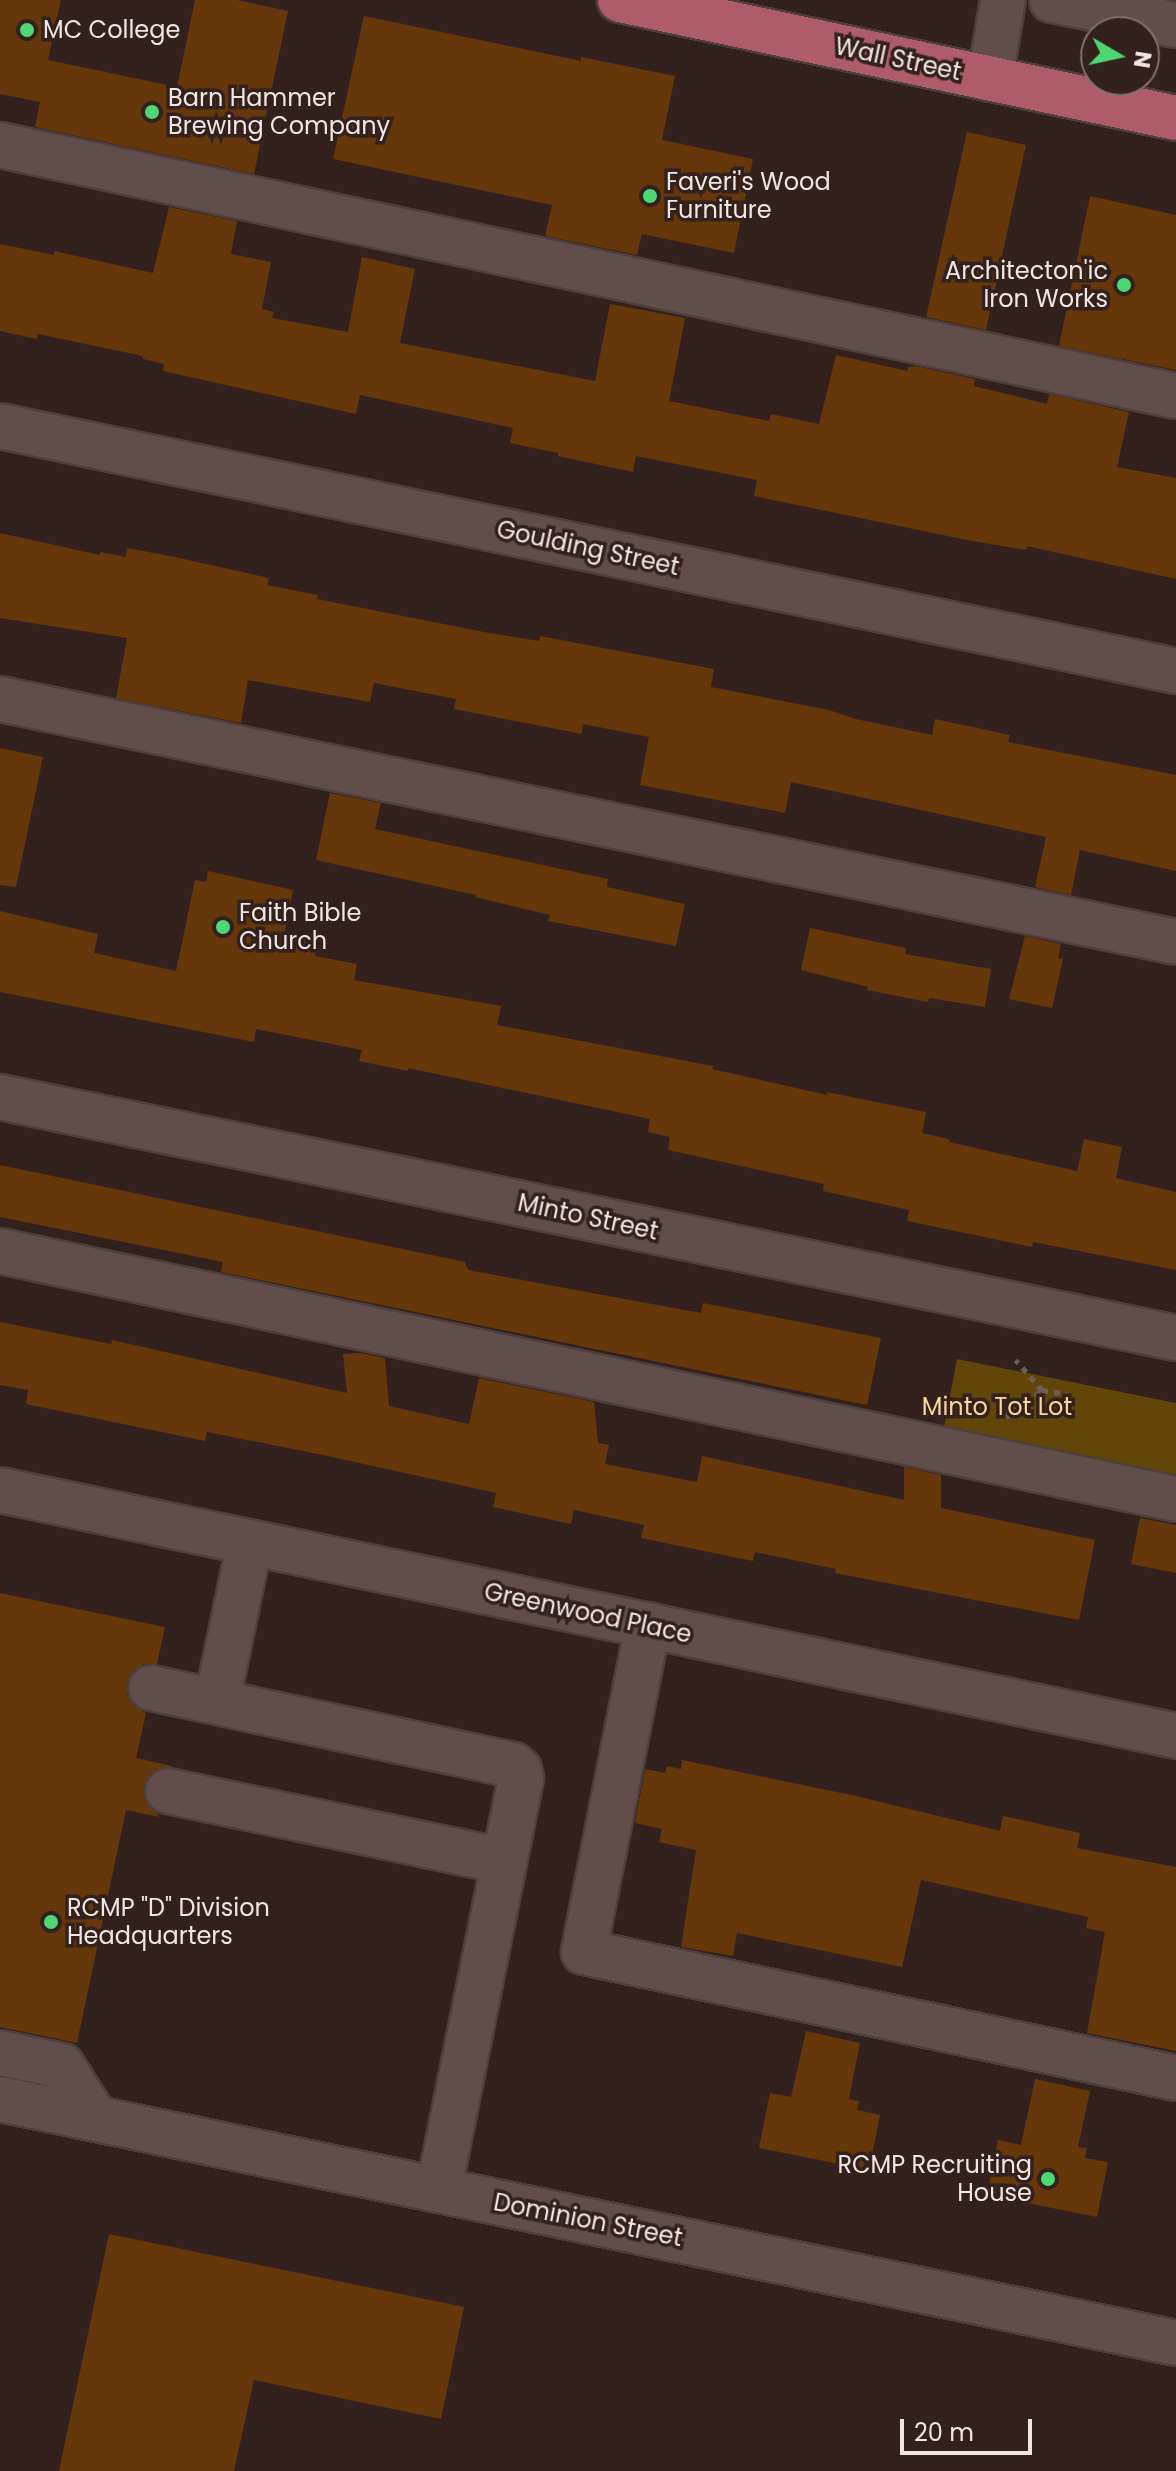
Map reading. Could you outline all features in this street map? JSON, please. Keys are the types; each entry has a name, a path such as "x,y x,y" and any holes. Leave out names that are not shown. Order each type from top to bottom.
{"main road":[{"name":"Wall Street","path":"638,2 1176,118"}],"street":[{"path":"990,79 1003,0"},
{"path":"1052,0 1176,25"},
{"path":"0,145 1176,396"},
{"name":"Goulding Street","path":"0,426 1176,671"},
{"path":"0,699 1176,942"},
{"name":"Minto Street","path":"0,1097 1176,1338"},
{"path":"0,1251 1176,1499"},
{"name":"Greenwood Place","path":"0,1490 1176,1736"},
{"path":"217,1701 250,1542"},
{"path":"648,1625 584,1952 1176,2078"},
{"path":"151,1688 513,1765 521,1778 439,2190"},
{"path":"168,1791 504,1861"},
{"path":"0,2053 62,2066 95,2118"},
{"path":"0,2099 0,2105"},
{"name":"Dominion Street","path":"0,2099 1176,2343"}],"path":[{"path":"1016,1360 1042,1390 1067,1394"},
{"path":"957,1453 1042,1390"}],"green space":[{"name":"Minto Tot Lot","path":"957,1359 1176,1403 1176,1483 942,1437"}],"building":[{"name":"Barn Hammer Brewing Company","path":"0,0 61,0 48,60 177,87 195,0 237,0 288,11 254,174 35,127 40,102 0,94"},
{"path":"364,16 581,61 581,57 675,76 662,140 753,159 734,253 642,234 637,255 545,236 552,205 333,159"},
{"path":"967,132 1026,145 986,330 926,317"},
{"name":"Architecton'ic Iron Works","path":"1090,196 1176,215 1176,370 1059,346"},
{"path":"169,207 237,221 231,254 271,262 262,309 274,312 272,318 348,332 362,257 415,269 400,343 595,381 610,304 685,318 669,401 769,421 771,414 819,424 836,355 907,371 908,367 916,366 975,379 974,386 1047,404 1049,394 1129,412 1117,467 1176,478 1176,579 1027,546 1026,550 967,540 754,496 757,480 636,456 633,472 558,456 558,453 510,443 513,428 360,395 356,414 163,371 164,364 143,359 143,356 38,334 37,339 0,331 0,244 54,255 54,251 153,273"},
{"path":"0,533 100,555 100,552 126,557 127,548 170,556 269,578 267,585 318,595 317,599 489,633 539,641 540,636 714,669 711,687 829,710 856,719 932,735 935,719 1010,735 1008,742 1176,775 1176,871 1080,850 1071,895 1035,887 1046,837 791,782 785,813 640,785 649,737 583,724 582,734 454,709 456,699 374,683 370,702 248,680 241,723 116,698 127,638 0,618"},
{"path":"0,748 43,757 16,887 0,885"},
{"path":"330,793 381,803 375,829 608,879 607,887 685,904 676,946 548,921 550,915 476,895 316,860"},
{"path":"208,871 293,890 284,935 317,942 315,956 357,964 354,980 501,1006 497,1025 713,1066 712,1069 827,1095 827,1092 926,1112 922,1133 1077,1171 1084,1139 1122,1147 1116,1178 1176,1192 1176,1270 1033,1242 1032,1247 907,1221 909,1210 823,1191 824,1184 668,1150 670,1137 648,1132 650,1119 408,1068 408,1071 359,1061 362,1050 256,1029 254,1042 0,992 0,911 98,934 94,953 176,971 195,880 206,882"},
{"path":"810,928 906,948 905,954 991,969 985,1007 929,998 928,1002 867,990 868,987 801,970"},
{"path":"1025,936 1061,944 1058,958 1063,959 1052,1008 1009,999"},
{"path":"0,1165 465,1262 468,1270 701,1313 703,1303 881,1338 867,1405 221,1272 223,1262 0,1217"},
{"path":"0,1322 111,1344 112,1340 347,1393 343,1354 360,1353 385,1358 389,1406 469,1424 479,1378 594,1402 598,1443 609,1445 605,1464 697,1482 702,1456 904,1500 904,1467 941,1475 941,1508 1095,1540 1079,1620 835,1573 836,1569 755,1552 753,1561 641,1538 644,1525 574,1510 571,1524 493,1507 496,1493 323,1455 207,1432 205,1441 26,1404 28,1390 0,1385"},
{"path":"1140,1518 1176,1525 1176,1573 1131,1564"},
{"name":"RCMP \"D\" Division Headquarters","path":"0,1593 165,1627 157,1664 144,1664 133,1671 127,1682 127,1695 134,1706 146,1713 136,1758 172,1766 150,1774 144,1785 145,1800 160,1817 126,1810 77,2043 0,2027"},
{"path":"682,1760 856,1796 1000,1831 1003,1816 1080,1833 1077,1848 1176,1867 1176,2051 1087,2033 1105,1932 1086,1928 1088,1917 921,1880 902,1967 737,1933 733,1956 681,1947 696,1850 659,1842 662,1829 635,1823 645,1769 665,1773 667,1766 681,1769"},
{"path":"806,2031 860,2043 849,2099 859,2101 857,2110 880,2115 869,2170 759,2148 770,2093 791,2097"},
{"path":"1035,2079 1090,2091 1078,2147 1087,2148 1085,2158 1108,2162 1097,2217 987,2195 998,2140 1021,2145"},
{"path":"109,2234 464,2307 441,2419 254,2380 234,2471 59,2471"}],"place":[{"name":"MC College","path":"27,30"},
{"name":"Barn Hammer Brewing Company","path":"152,112"},
{"name":"Faveri's Wood Furniture","path":"650,196"},
{"name":"Architecton'ic Iron Works","path":"1124,285"},
{"name":"Faith Bible Church","path":"223,927"},
{"name":"RCMP \"D\" Division Headquarters","path":"51,1922"},
{"name":"RCMP Recruiting House","path":"1048,2179"}]}
